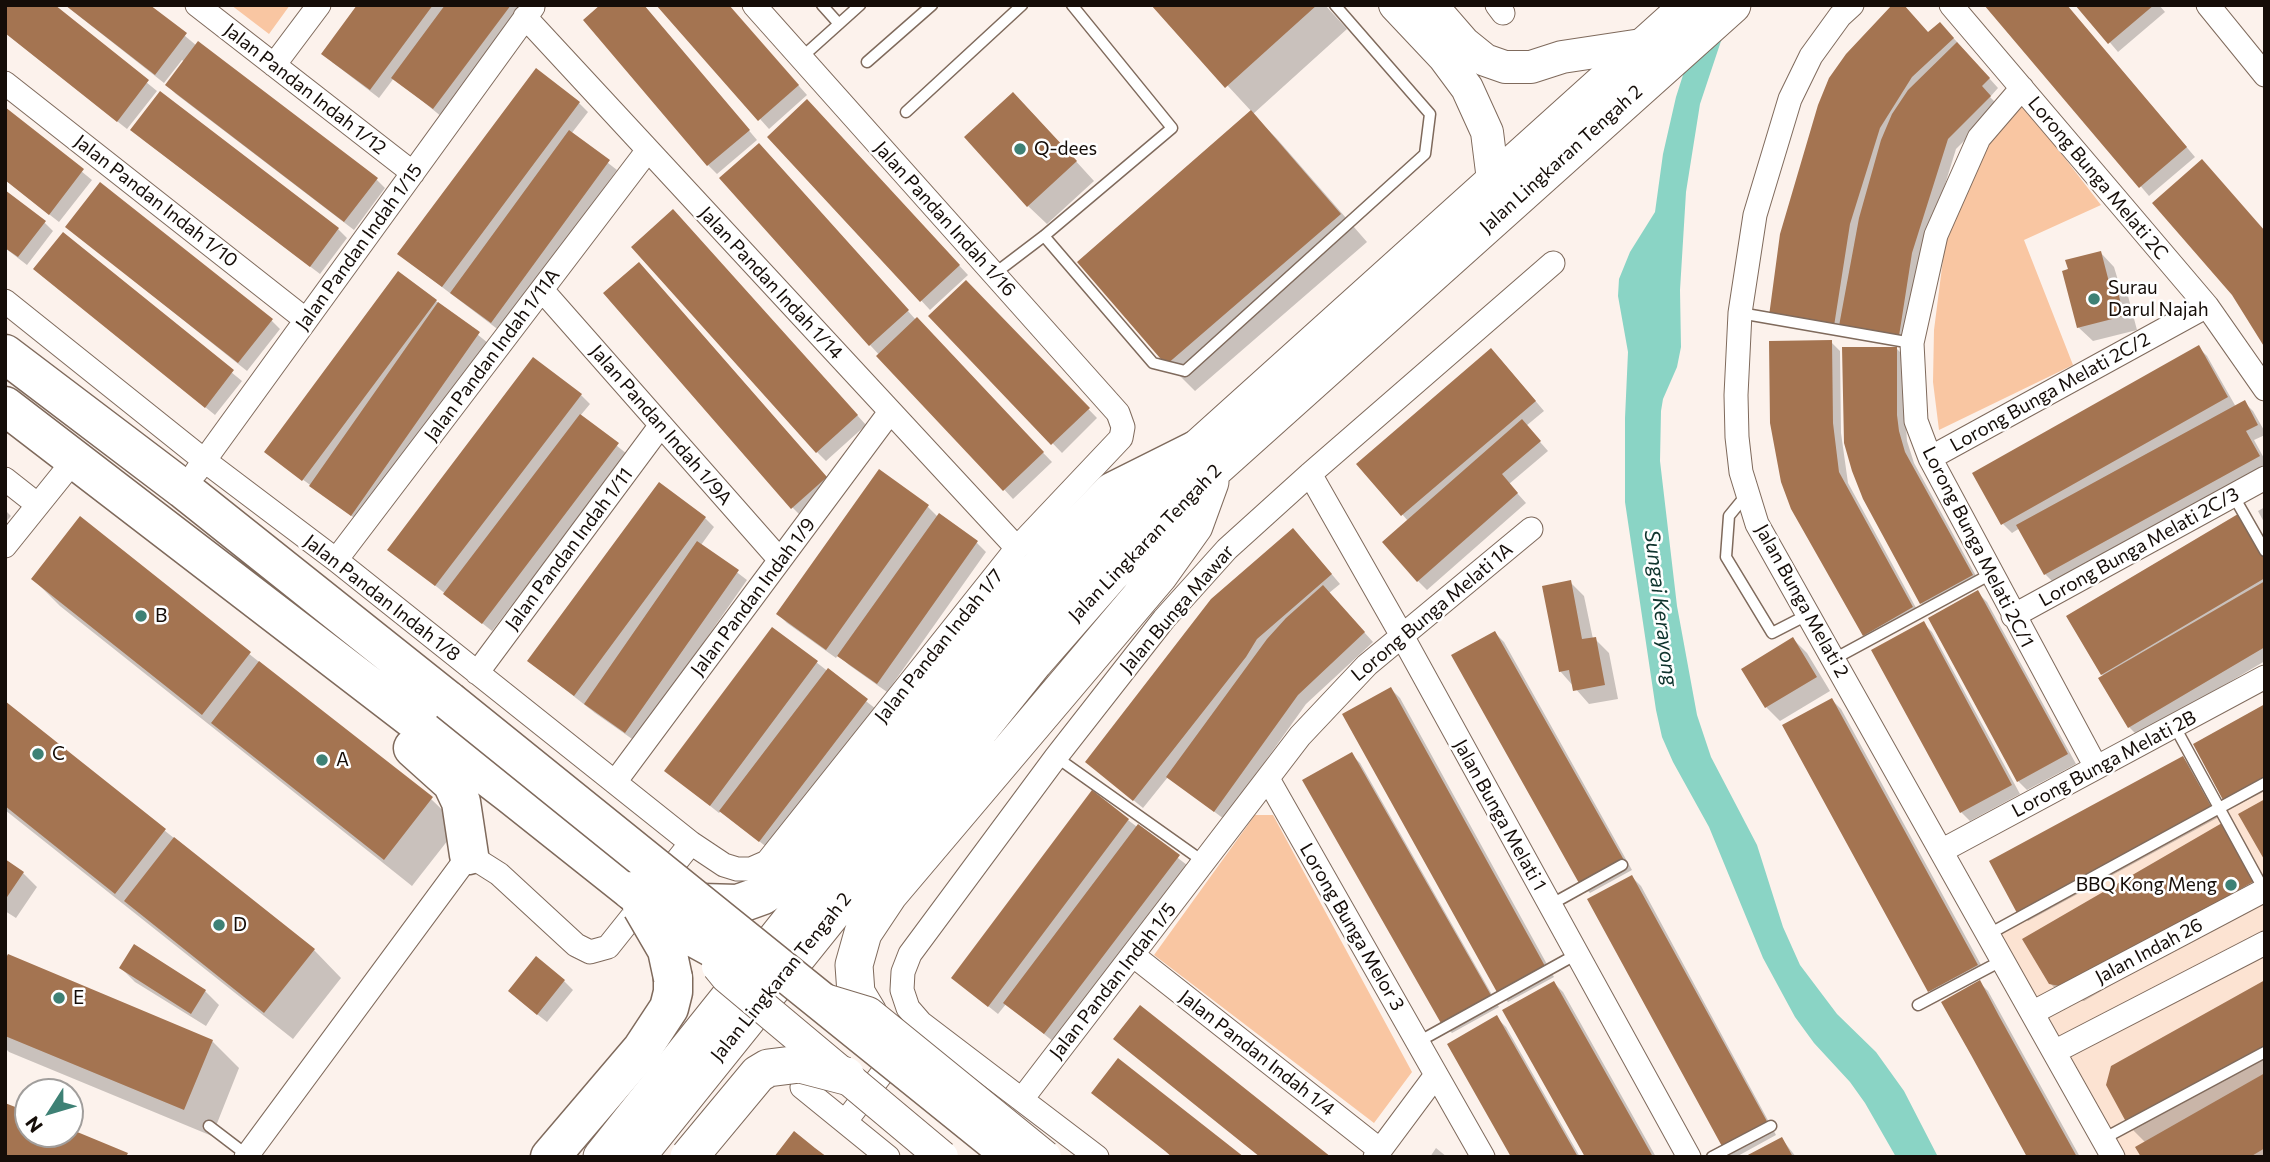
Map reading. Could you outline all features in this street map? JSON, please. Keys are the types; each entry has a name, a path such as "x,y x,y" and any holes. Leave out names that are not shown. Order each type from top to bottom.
{"highway":[{"name":"Jalan Lingkaran Tengah 2","path":"636,1157 1034,662 1205,460 1493,180 1690,5"},
{"name":"Jalan Lingkaran Tengah 2","path":"602,1157 1012,645 1090,554 1574,148 1732,5"},
{"path":"5,354 194,475 355,626 698,920 737,961 976,1157"},
{"path":"5,406 332,656 632,891 698,920 820,998 1014,1157"},
{"path":"698,920 764,895 781,883 783,862 1055,550 1112,492 1205,460 1194,526 1159,575 889,894 863,933 854,965 856,992 868,1013"},
{"path":"168,530 198,572 240,611 431,762 452,783 461,802 469,855"},
{"path":"550,1157 642,1049 669,1007 673,978 667,950 632,891"},
{"path":"689,1157 758,1074 768,1068 800,1064 846,1076"}],"main road":[{"path":"1395,5 1444,57 1467,88 1487,132 1493,180"},
{"path":"1431,5 1464,43 1485,61 1505,68 1531,67 1562,57 1648,44"},
{"path":"698,920 727,977 942,1157"},
{"path":"820,998 868,1013 1045,1157"}],"street":[{"name":"Jalan Pandan Indah 1/12","path":"197,5 413,173"},
{"path":"274,65 319,5"},
{"name":"Jalan Pandan Indah 1/16","path":"754,5 1118,413 1123,427 1121,438"},
{"name":"Jalan Bunga Melati 2","path":"1852,5 1839,16 1811,56 1790,99 1755,215 1740,313 1736,396 1741,472 1757,524 2108,1148"},
{"name":"Lorong Bunga Melati 2C","path":"1951,5 2207,306 2265,389"},
{"path":"2208,5 2265,75"},
{"name":"Jalan Pandan Indah 1/14","path":"530,11 648,150 1017,548"},
{"name":"Jalan Pandan Indah 1/15","path":"194,475 530,11"},
{"name":"Jalan Pandan Indah 1/10","path":"5,83 306,320"},
{"name":"Lorong Bunga Melati 2C/1","path":"2022,88 1979,138 1936,234 1912,343 1916,421 1930,458 2096,767"},
{"name":"Jalan Pandan Indah 1/11A","path":"336,560 648,150"},
{"name":"Jalan Bunga Mawar","path":"921,1023 908,1008 902,990 909,954 1056,757 1164,619 1227,549 1553,263"},
{"name":"Jalan Pandan Indah 1/9A","path":"542,290 780,560"},
{"name":"Jalan Pandan Indah 1/8","path":"5,301 194,475 336,560 691,843 724,865 737,870 783,862"},
{"name":"Lorong Bunga Melati 2C/2","path":"1930,458 2207,306"},
{"name":"Jalan Pandan Indah 1/9","path":"615,782 890,412"},
{"name":"Jalan Pandan Indah 1/11","path":"477,673 661,425"},
{"name":"Jalan Pandan Indah 1/7","path":"783,862 1017,548 1121,438"},
{"path":"5,546 75,459"},
{"name":"Jalan Bunga Melati 1","path":"1310,474 1689,1157"},
{"name":"Lorong Bunga Melati 2C/3","path":"2014,617 2265,478"},
{"path":"5,479 38,505"},
{"name":"Lorong Bunga Melati 1A","path":"1204,862 1300,736 1334,698 1401,635 1531,528"},
{"name":"Lorong Bunga Melati 2B","path":"1942,850 2265,677"},
{"name":"Lorong Bunga Melor 3","path":"1268,779 1483,1157"},
{"path":"246,1156 469,855 499,874 576,945 590,952 608,947 691,843"},
{"name":"Jalan Pandan Indah 1/5","path":"1022,1099 1204,862"},
{"name":"Jalan Indah 26","path":"2032,1013 2264,890"},
{"path":"2054,1052 2265,943"},
{"name":"Jalan Pandan Indah 1/4","path":"1134,956 1378,1153"},
{"path":"845,1122 921,1023 1097,1157"},
{"path":"1378,1153 1436,1075"},
{"path":"802,1087 888,1157"}],"lane":[{"path":"822,5 839,24"},
{"path":"801,58 860,5"},
{"path":"866,62 932,5"},
{"path":"906,112 1022,5"},
{"path":"994,274 1044,236 1172,128 1072,5"},
{"path":"1044,236 1153,363 1185,371 1424,154 1430,114 1335,5"},
{"path":"1740,313 1912,343"},
{"path":"1747,494 1728,516 1726,557 1772,633 1809,614"},
{"path":"2233,495 2265,551"},
{"path":"1834,659 1991,574"},
{"path":"2175,727 2264,890"},
{"path":"1056,757 1204,862"},
{"path":"1989,934 2265,783"},
{"path":"1550,905 1622,865"},
{"path":"1418,1042 1577,954"},
{"path":"1918,1005 2003,960"},
{"path":"2108,1148 2265,1052"},
{"path":"209,1126 246,1156"},
{"path":"1712,1157 1771,1126"}],"shaded area":[{"path":"231,5 290,5 269,34"},
{"path":"2020,100 2101,205 2024,240 2073,365 1939,430 1933,382 1934,330 1947,228 1981,144"},
{"path":"2265,781 2265,1157 2110,1157 1990,933"},
{"path":"1255,815 1273,815 1412,1072 1374,1123 1154,955"}],"water":[{"name":"Sungai Kerayong","path":"1728,20 1700,104 1686,192 1680,290 1681,347 1677,367 1663,399 1661,411 1660,461 1677,606 1697,715 1711,757 1757,845 1783,927 1800,965 1837,1014 1876,1052 1904,1091 1938,1157 1896,1157 1850,1082 1814,1043 1795,1017 1763,958 1709,827 1673,762 1662,737 1656,710 1625,502 1628,352 1618,296 1619,279 1630,252 1655,212 1663,154 1676,97 1691,50"}],"building":[{"path":"5,5 55,5 149,80 117,122 5,33"},
{"path":"65,5 150,5 187,33 155,75"},
{"path":"357,5 433,5 370,90 321,54"},
{"path":"445,5 511,5 433,109 391,78"},
{"path":"600,5 644,5 750,130 707,166 583,20"},
{"path":"656,5 729,5 799,85 758,121"},
{"path":"1151,5 1317,5 1225,88"},
{"path":"1892,5 1904,5 1928,32 1940,22 1954,38 1912,77 1880,128 1850,224 1834,326 1769,316 1780,234 1818,105 1829,78 1846,54"},
{"path":"1984,5 2067,5 2187,147 2139,188"},
{"path":"2075,5 2154,5 2108,44"},
{"path":"198,41 378,178 344,222 165,85"},
{"path":"1957,42 1990,78 1982,86 1991,96 1948,139 1912,253 1899,336 1839,326 1859,218 1881,140 1892,114 1908,90"},
{"path":"536,68 580,102 442,287 397,254"},
{"path":"160,91 339,228 310,267 130,130"},
{"name":"Q-dees","path":"1013,92 1077,161 1027,207 964,137"},
{"path":"807,99 960,265 920,302 767,137"},
{"path":"5,107 84,169 49,215 5,180"},
{"path":"1251,110 1341,214 1166,365 1077,262"},
{"path":"569,130 610,160 491,323 450,293"},
{"path":"759,143 909,310 869,346 719,178"},
{"path":"2202,159 2265,231 2265,348 2232,295 2152,203"},
{"path":"100,182 273,319 238,363 65,227"},
{"path":"5,190 46,221 18,257 5,248"},
{"path":"673,209 858,415 816,453 631,247"},
{"path":"63,232 234,370 205,408 33,269"},
{"name":"Surau Darul Najah","path":"2101,251 2109,282 2115,280 2124,316 2077,328 2062,271 2068,269 2065,260"},
{"path":"639,262 827,477 791,509 603,293"},
{"path":"398,271 437,300 302,481 264,452"},
{"path":"966,280 1090,408 1051,445 928,316"},
{"path":"438,302 480,332 351,516 309,486"},
{"path":"917,317 1044,452 1003,491 876,356"},
{"path":"1832,340 1833,423 1839,472 1913,607 1863,636 1791,509 1781,482 1770,423 1769,341"},
{"path":"2199,345 2228,397 2001,525 1972,473"},
{"path":"1842,347 1897,347 1897,415 1905,452 1973,575 1920,604 1863,499 1852,471 1844,443"},
{"path":"1491,348 1536,401 1401,516 1356,464"},
{"path":"533,357 582,394 435,586 387,550"},
{"path":"2245,400 2258,425 2246,431 2260,456 2044,575 2016,525"},
{"path":"580,414 619,443 482,624 443,594"},
{"path":"1522,419 1541,441 1502,474 1518,493 1417,582 1382,542"},
{"path":"879,469 929,505 826,650 776,614"},
{"path":"659,482 706,517 574,696 527,661"},
{"path":"939,513 978,541 877,684 837,656"},
{"path":"2238,514 2265,559 2265,578 2101,675 2066,616"},
{"name":"B","path":"80,516 251,652 202,715 31,579"},
{"path":"1293,528 1332,574 1257,639 1246,657 1133,801 1085,762 1211,599"},
{"path":"697,541 739,570 625,733 584,704"},
{"path":"1571,580 1582,639 1596,637 1605,685 1573,691 1569,670 1559,672 1542,586"},
{"path":"2265,581 2265,647 2128,728 2098,678"},
{"path":"1323,585 1365,632 1298,695 1214,812 1166,777 1267,639"},
{"path":"1978,590 2068,754 2017,782 1928,618"},
{"path":"1924,621 2012,785 1960,813 1871,650"},
{"path":"772,627 818,661 710,806 664,771"},
{"path":"1495,631 1624,860 1580,885 1451,655"},
{"path":"1793,637 1817,677 1765,708 1741,669"},
{"name":"A","path":"259,661 433,797 384,860 211,723"},
{"path":"828,668 868,699 759,842 719,811"},
{"path":"1391,687 1546,968 1498,994 1342,714"},
{"path":"1832,698 1978,965 1928,992 1782,725"},
{"name":"C","path":"5,701 166,829 115,894 5,806"},
{"path":"2265,704 2265,777 2223,800 2193,744"},
{"path":"1352,752 1492,997 1442,1025 1302,780"},
{"path":"2183,756 2212,808 2017,913 1989,861"},
{"path":"1092,790 1129,819 988,1007 951,978"},
{"path":"2265,799 2265,861 2238,814"},
{"path":"2222,823 2256,880 2070,988 2049,984 2022,939"},
{"path":"1138,824 1180,855 1044,1034 1003,1003"},
{"name":"D","path":"174,837 315,949 264,1013 124,901"},
{"path":"5,859 24,872 5,900"},
{"path":"1632,875 1769,1125 1724,1150 1587,899"},
{"path":"134,944 206,990 191,1014 119,968"},
{"name":"E","path":"8,954 213,1040 184,1110 5,1036 5,961"},
{"path":"536,956 565,980 537,1015 508,991"},
{"path":"1980,980 2077,1157 2027,1157 1941,1002"},
{"path":"2265,980 2265,1056 2131,1131 2106,1085 2111,1066"},
{"path":"1554,981 1653,1157 1585,1157 1502,1010"},
{"path":"1140,1005 1331,1157 1260,1157 1113,1039"},
{"path":"1497,1015 1578,1157 1511,1157 1447,1044"},
{"path":"1118,1058 1244,1157 1172,1157 1091,1093"},
{"path":"2265,1073 2265,1148 2250,1157 2141,1157 2135,1147"},
{"path":"5,1103 14,1107 14,1148 84,1148 84,1135 128,1153 126,1157 5,1157"},
{"path":"794,1131 815,1148 827,1157 774,1157"},
{"path":"1782,1137 1793,1157 1744,1157"}],"place":[{"name":"Q-dees","path":"1020,149"},
{"name":"Surau Darul Najah","path":"2094,299"},
{"name":"B","path":"141,616"},
{"name":"C","path":"38,754"},
{"name":"A","path":"322,760"},
{"name":"BBQ Kong Meng","path":"2231,885"},
{"name":"D","path":"219,925"},
{"name":"E","path":"59,998"}]}
